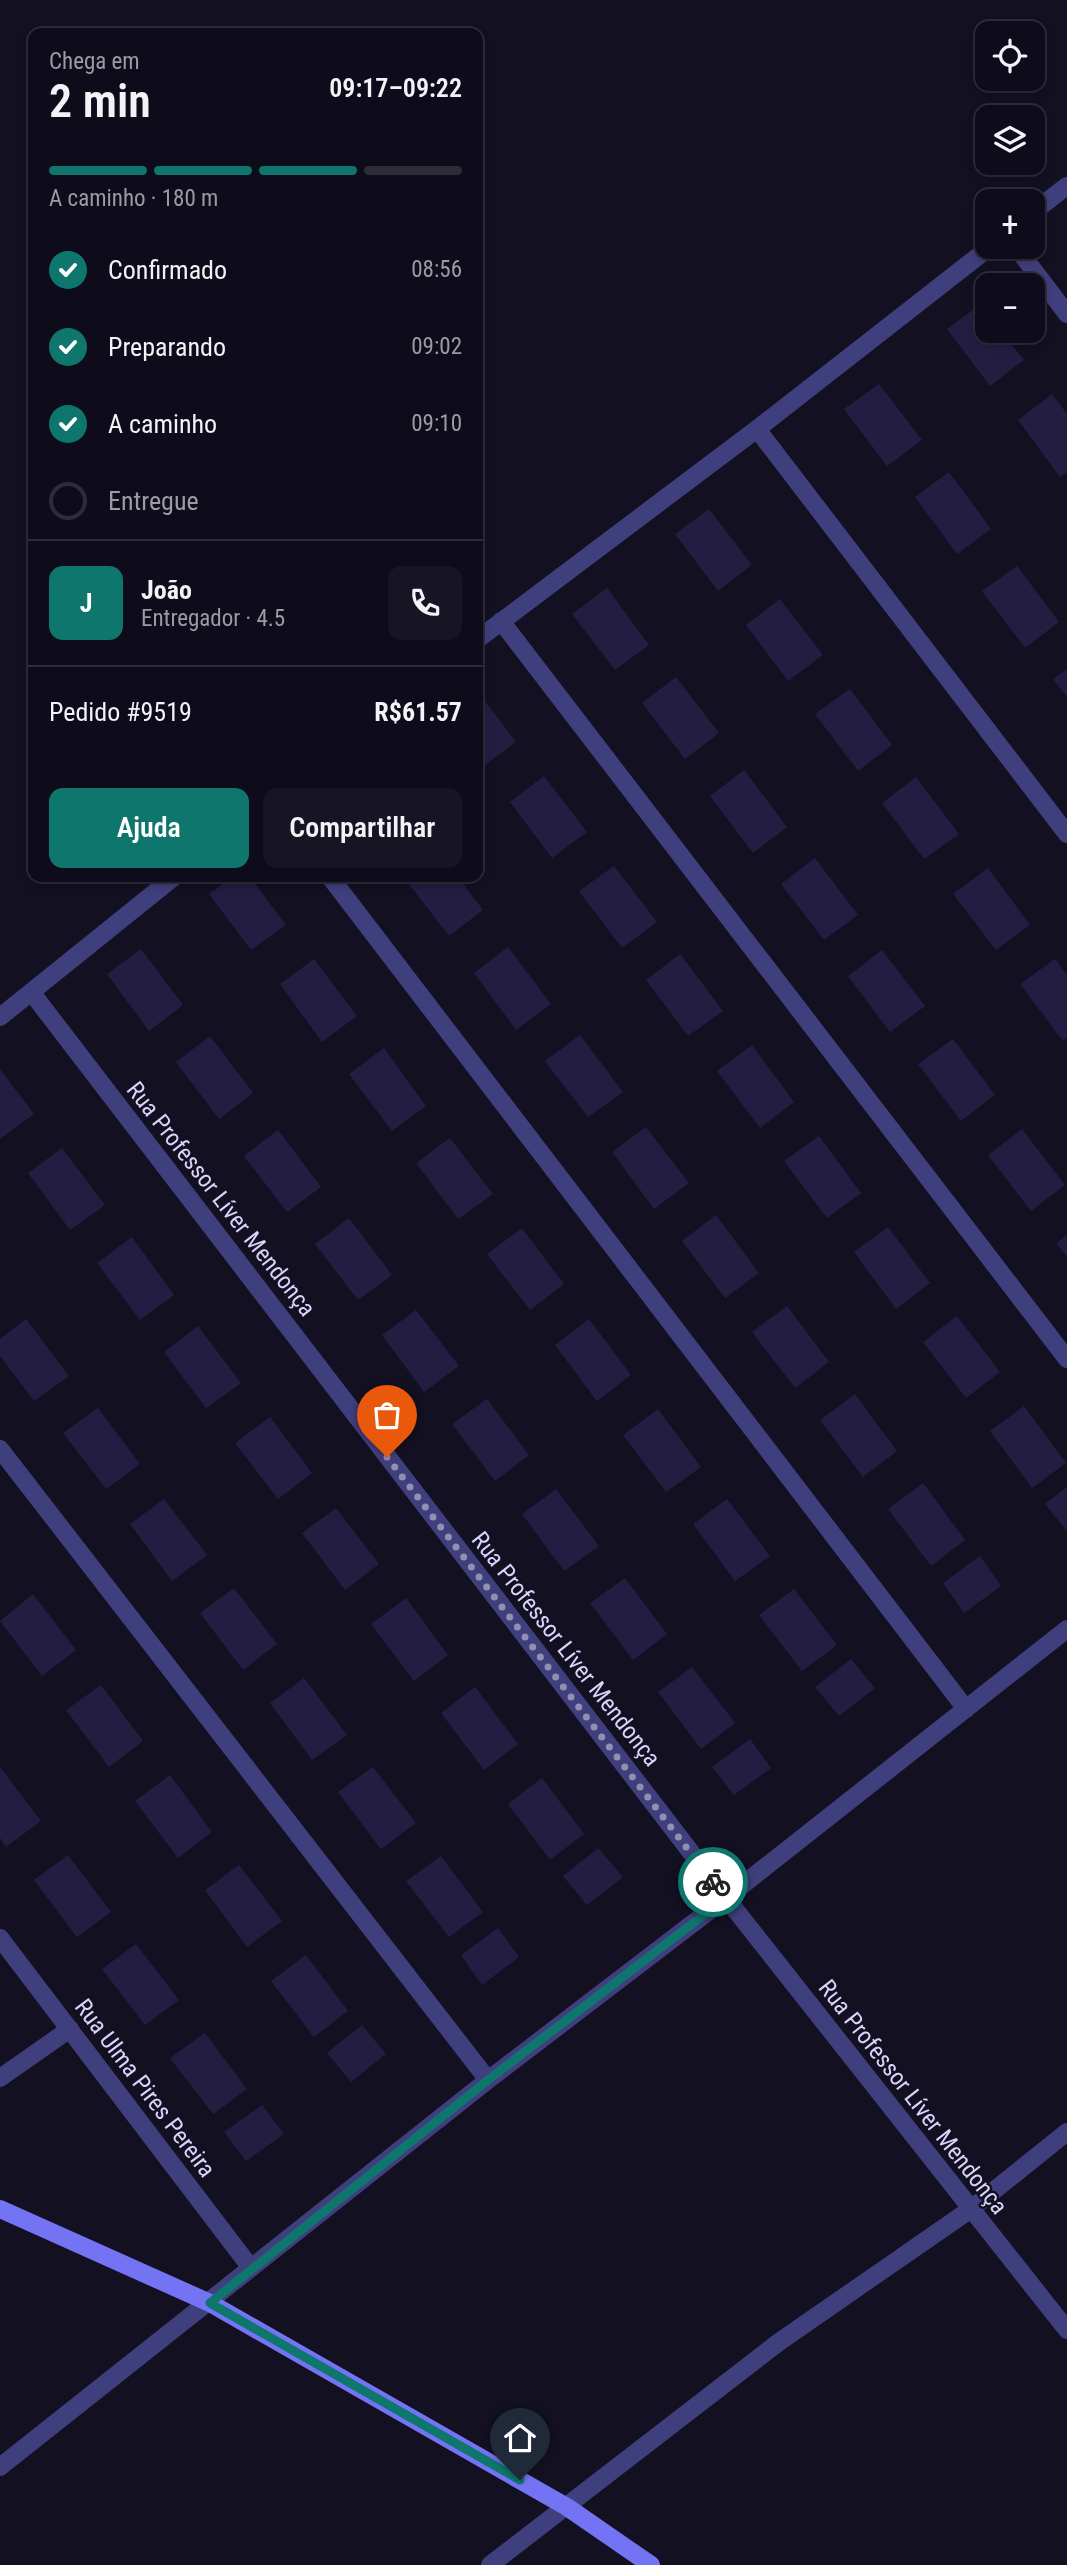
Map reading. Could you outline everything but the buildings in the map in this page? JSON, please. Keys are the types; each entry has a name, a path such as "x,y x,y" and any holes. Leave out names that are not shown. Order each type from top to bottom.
{"street":[{"path":"1045,203 1067,186"},
{"path":"483,635 757,429 975,259"},
{"path":"1025,259 1067,314"},
{"path":"757,429 1067,834"},
{"path":"500,621 1067,1359"},
{"path":"0,1017 168,882"},
{"path":"334,882 966,1709"},
{"name":"Rua Professor Líver Mendonça","path":"32,993 726,1898 1067,2330"},
{"path":"0,1449 488,2080"},
{"path":"0,2468 488,2080 726,1898 1067,1629"},
{"name":"Rua Ulma Pires Pereira","path":"0,1938 251,2267"},
{"path":"0,2078 70,2029"},
{"path":"490,2565 779,2342 971,2209 1067,2132"},
{"path":"0,2208 210,2303 567,2507 651,2565"}],"way so far":[{"path":"387,1457 713,1882"}],"route":[{"path":"520,2480 210,2303 251,2267 488,2080 726,1898 713,1882"}]}
